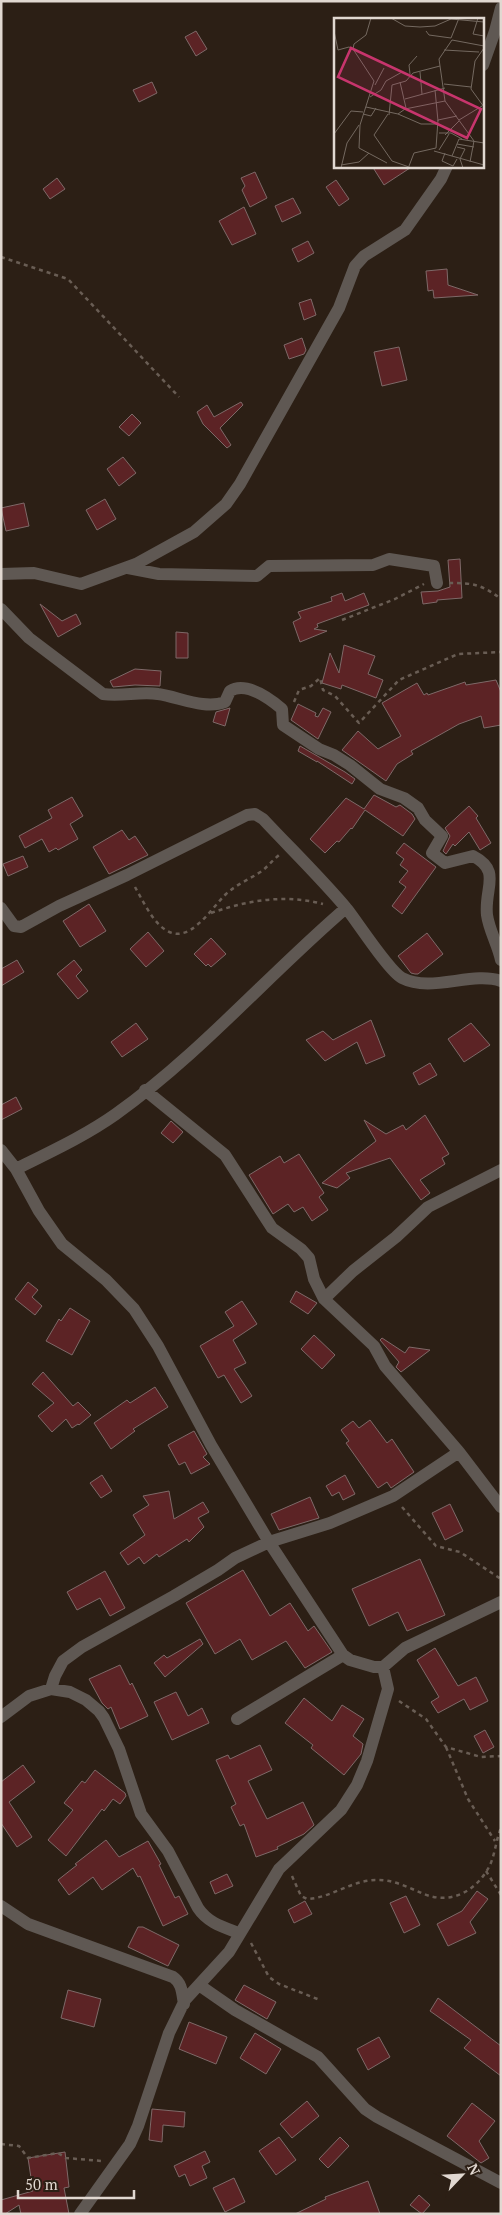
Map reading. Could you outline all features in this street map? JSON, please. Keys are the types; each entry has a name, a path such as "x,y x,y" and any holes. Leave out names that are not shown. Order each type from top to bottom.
{"street":[{"path":"484,62 498,29 501,8"},
{"path":"1,574 34,573 81,584 145,560 194,532 232,497 338,308 354,266 364,256 405,230 441,179 446,168"},
{"path":"126,567 159,574 257,576 269,566 373,565 389,558 434,566 437,584"},
{"path":"1,609 29,638 103,694 117,696 142,692 217,704 225,702 230,691 240,687 265,696 275,703 282,709 283,725 319,749 334,755 350,765 380,789 404,798 418,808 425,820 442,836 432,853 445,863 473,856 490,866 493,874 493,883 487,906 488,917 501,960"},
{"path":"1,908 14,926 21,927 59,906 127,875 247,815 255,814 263,819 289,846 402,978 416,982 446,983 489,978 501,981"},
{"path":"16,1169 92,1130 117,1114 218,1029 344,910"},
{"path":"145,1090 226,1155 272,1228 301,1249 309,1258 314,1278 324,1299 374,1346 385,1366 459,1452 501,1507"},
{"path":"1,1150 16,1169 39,1211 62,1244 106,1280 134,1309 158,1346 211,1445 270,1542 343,1655 350,1660 374,1667 383,1667 405,1648 501,1602"},
{"path":"324,1299 353,1271 396,1237 428,1207 501,1170"},
{"path":"51,1689 63,1661 82,1646 174,1596 218,1570 234,1558 270,1542 330,1523 394,1496 459,1452"},
{"path":"237,1720 343,1655"},
{"path":"80,2214 130,2144 138,2126 169,2033 184,2004 225,1958 272,1877 286,1861 341,1810 357,1785 367,1761 388,1689 383,1667"},
{"path":"1,1716 29,1696 51,1689 70,1692 86,1700 104,1718 120,1749 131,1790 141,1814 168,1851 203,1916 212,1923 240,1932"},
{"path":"1,1906 28,1924 173,1977 181,1987 184,2004"},
{"path":"199,1985 235,2010 318,2057 365,2109 377,2117 501,2183"}],"path":[{"path":"1,257 68,279 179,397"},
{"path":"342,620 423,585 477,584 487,588 501,599"},
{"path":"293,705 299,690 311,686 320,678 323,690 335,696 359,723 399,680 458,654 501,652"},
{"path":"127,875 150,912 169,933 176,935 184,934 195,927 236,886 260,872 289,846"},
{"path":"210,913 231,906 285,898 310,900 344,910"},
{"path":"394,1496 436,1546 467,1556 501,1579"},
{"path":"388,1689 396,1699 426,1719 446,1747 468,1799 495,1841"},
{"path":"446,1747 481,1757 501,1756"},
{"path":"286,1861 301,1896 307,1899 367,1880 383,1880 432,1898 442,1899 456,1896 471,1888 486,1871 501,1828"},
{"path":"486,1871 501,1895"},
{"path":"240,1932 250,1942 269,1977 279,1984 320,2000"},
{"path":"1,2144 19,2146 28,2158 58,2153 66,2158 116,2162"}],"building":[{"path":"196,31 207,49 196,56 185,37"},
{"path":"152,82 157,93 139,102 133,90"},
{"path":"373,168 410,168 384,185"},
{"path":"255,172 267,198 250,207 242,190 245,186 241,178"},
{"path":"57,178 65,189 50,199 43,189"},
{"path":"336,180 349,199 339,206 326,187"},
{"path":"293,198 301,213 282,222 275,206"},
{"path":"244,207 256,234 232,245 219,221"},
{"path":"308,241 314,253 298,262 292,249"},
{"path":"447,269 448,285 478,295 434,298 433,290 428,291 426,271"},
{"path":"311,299 316,315 304,320 299,303"},
{"path":"302,338 306,350 304,354 289,359 284,345"},
{"path":"399,347 407,380 382,386 374,352"},
{"path":"241,402 243,405 220,428 231,445 227,448 203,424 197,412 207,405 214,417"},
{"path":"132,414 141,423 129,436 119,427"},
{"path":"123,457 136,473 119,486 107,469"},
{"path":"105,499 116,519 97,530 86,510"},
{"path":"24,503 29,526 6,531 1,508"},
{"path":"460,559 462,598 437,600 437,602 423,604 421,592 438,591 450,587 448,560"},
{"path":"342,593 345,601 364,593 369,605 317,624 318,627 314,629 327,631 300,642 293,622 301,618 298,612 332,601 331,597"},
{"path":"40,604 62,621 76,614 81,624 58,637"},
{"path":"176,632 188,633 188,658 176,658"},
{"path":"344,645 375,656 368,674 383,680 376,698 342,685 341,689 322,683 330,653 339,673"},
{"path":"135,669 161,671 160,686 135,685 113,687 110,681"},
{"path":"496,680 501,692 501,725 484,728 481,716 459,724 411,751 413,754 397,764 386,781 342,750 358,731 378,749 401,736 382,703 417,683 424,695 427,693 428,695 465,682 466,685"},
{"path":"298,704 316,713 315,716 318,717 323,708 331,712 318,739 291,720"},
{"path":"230,708 225,726 213,722 216,712"},
{"path":"300,746 355,779 352,784 298,751"},
{"path":"374,795 396,807 400,805 412,814 415,819 403,836 365,810 352,829 325,853 310,839 346,798 364,809"},
{"path":"72,797 83,816 70,824 78,839 58,850 56,848 49,852 42,839 25,848 19,836 52,818 48,810"},
{"path":"469,806 478,816 476,818 491,843 480,850 469,832 455,846 453,844 446,854 443,851 450,836 445,828"},
{"path":"122,830 129,840 135,836 148,855 109,874 93,847"},
{"path":"404,843 436,867 402,914 392,906 406,887 399,882 408,871 400,865 404,859 396,853"},
{"path":"23,856 28,867 8,876 3,864"},
{"path":"89,904 106,931 80,947 63,921"},
{"path":"148,932 164,951 146,967 130,949"},
{"path":"427,933 443,954 418,974 411,973 398,956"},
{"path":"211,938 226,954 211,967 208,964 206,966 194,954"},
{"path":"17,960 24,972 1,986 1,969"},
{"path":"74,960 82,970 76,976 88,991 78,999 57,974"},
{"path":"371,1020 385,1056 366,1064 357,1042 325,1061 306,1040 323,1031 333,1040"},
{"path":"136,1023 148,1039 122,1057 111,1042"},
{"path":"471,1023 490,1045 464,1062 448,1039"},
{"path":"430,1063 437,1075 419,1085 413,1073"},
{"path":"16,1097 22,1109 1,1120 1,1105"},
{"path":"425,1115 449,1154 442,1158 445,1164 420,1180 430,1193 421,1200 390,1158 346,1173 350,1178 337,1188 322,1183 376,1141 364,1120 386,1134 403,1125 406,1130"},
{"path":"171,1121 183,1132 173,1143 161,1133"},
{"path":"299,1154 324,1193 319,1197 328,1210 312,1221 303,1207 294,1212 288,1204 273,1214 249,1175 280,1156 284,1163"},
{"path":"28,1282 38,1290 32,1297 42,1306 35,1315 15,1299"},
{"path":"296,1291 317,1303 308,1314 290,1302"},
{"path":"242,1301 257,1324 233,1340 246,1363 234,1369 252,1396 241,1403 224,1375 218,1378 200,1346 234,1326 225,1312"},
{"path":"70,1308 90,1321 72,1355 46,1341 59,1319 61,1321"},
{"path":"314,1335 335,1355 322,1369 301,1349"},
{"path":"382,1338 405,1353 409,1347 430,1350 401,1372 396,1367 399,1362 380,1340"},
{"path":"43,1372 73,1406 78,1402 91,1415 72,1428 66,1419 52,1432 38,1416 54,1403 32,1384"},
{"path":"155,1387 168,1407 133,1429 135,1431 111,1449 94,1423 127,1400 130,1403"},
{"path":"370,1420 387,1443 392,1439 414,1472 391,1488 387,1482 378,1488 346,1443 349,1441 341,1430 353,1421 359,1428"},
{"path":"194,1431 207,1454 203,1457 210,1464 191,1474 185,1462 179,1465 168,1445"},
{"path":"102,1475 112,1491 101,1498 90,1483"},
{"path":"345,1475 355,1494 343,1500 339,1492 332,1496 326,1486"},
{"path":"169,1491 174,1519 203,1502 209,1512 198,1518 204,1527 189,1542 187,1539 159,1557 157,1554 144,1564 139,1557 128,1565 120,1553 145,1535 133,1515 149,1505 143,1496"},
{"path":"310,1497 319,1518 279,1530 271,1514"},
{"path":"450,1504 463,1531 445,1540 432,1513"},
{"path":"420,1559 445,1615 407,1631 398,1612 369,1626 352,1589"},
{"path":"243,1570 270,1616 290,1603 308,1631 314,1626 332,1652 305,1668 286,1641 252,1660 240,1639 215,1654 186,1603"},
{"path":"105,1571 125,1608 110,1616 100,1598 77,1610 67,1592"},
{"path":"200,1639 203,1644 165,1677 154,1663 164,1655 167,1658"},
{"path":"435,1648 458,1686 476,1677 488,1701 470,1710 464,1699 438,1713 431,1702 439,1697 417,1660"},
{"path":"120,1665 130,1685 132,1683 148,1716 120,1729 111,1707 108,1709 102,1703 89,1679"},
{"path":"176,1692 188,1716 202,1708 209,1723 172,1740 154,1702"},
{"path":"304,1698 332,1721 342,1705 364,1719 353,1736 363,1744 361,1754 344,1775 311,1748 313,1745 285,1723"},
{"path":"485,1730 494,1747 483,1753 474,1736"},
{"path":"260,1745 272,1770 248,1781 267,1819 303,1802 314,1825 304,1834 277,1847 278,1849 256,1857 244,1824 240,1826 231,1807 236,1804 216,1760 228,1755 230,1759"},
{"path":"23,1765 35,1782 9,1802 32,1837 17,1847 1,1823 1,1782"},
{"path":"95,1770 125,1793 126,1796 120,1804 113,1799 104,1811 102,1809 66,1856 48,1840 73,1810 64,1803 82,1781 85,1783"},
{"path":"106,1840 119,1857 148,1841 161,1864 159,1865 175,1898 179,1896 188,1914 163,1926 140,1876 138,1877 133,1868 102,1890 93,1877 69,1895 58,1880"},
{"path":"227,1874 233,1886 215,1894 210,1882"},
{"path":"477,1891 488,1899 470,1922 476,1933 448,1946 437,1924 462,1911"},
{"path":"406,1896 420,1925 404,1933 390,1903"},
{"path":"305,1901 312,1914 294,1923 288,1910"},
{"path":"138,1927 143,1927 179,1945 168,1966 128,1947"},
{"path":"244,1985 276,2002 267,2019 235,2000"},
{"path":"68,1990 101,1999 94,2027 61,2018"},
{"path":"438,1998 501,2046 501,2076 464,2048 471,2040 430,2011"},
{"path":"189,2022 227,2037 216,2064 179,2049"},
{"path":"255,2033 281,2049 266,2074 240,2058"},
{"path":"379,2037 390,2057 368,2070 357,2049"},
{"path":"307,2101 319,2116 292,2138 280,2124"},
{"path":"472,2103 495,2121 479,2141 489,2158 481,2163 447,2136"},
{"path":"152,2109 185,2112 184,2127 163,2125 162,2142 149,2140"},
{"path":"279,2137 296,2160 276,2175 259,2151"},
{"path":"340,2137 349,2146 328,2168 319,2159"},
{"path":"205,2151 210,2162 202,2166 207,2178 190,2186 185,2174 179,2177 174,2166"},
{"path":"65,2152 69,2187 64,2188 69,2214 21,2214 19,2205 5,2214 1,2214 1,2200 33,2191 28,2158"},
{"path":"234,2178 245,2202 225,2212 213,2188"},
{"path":"368,2181 380,2214 295,2214 326,2199 325,2197"},
{"path":"419,2195 430,2205 422,2214 410,2205"}]}
